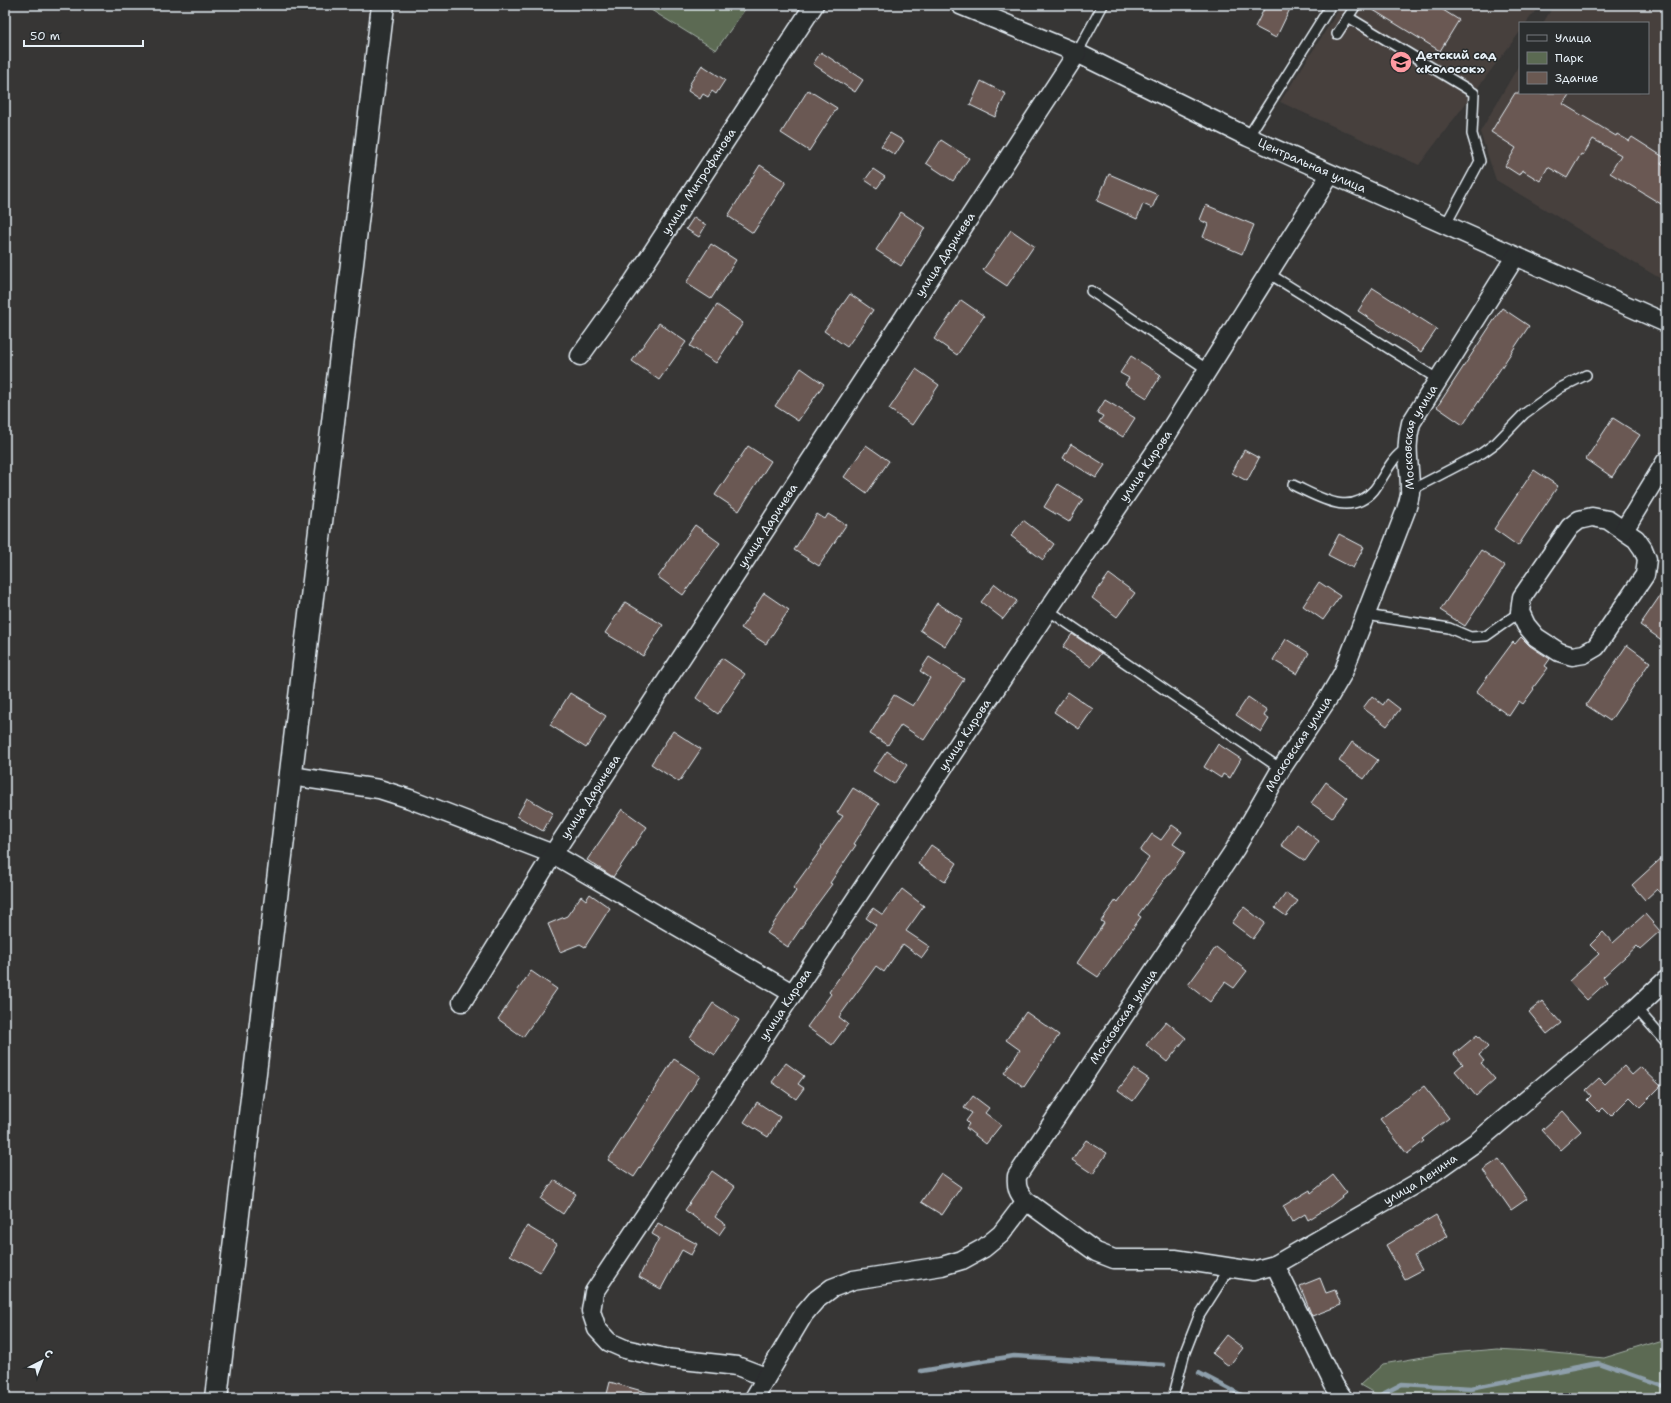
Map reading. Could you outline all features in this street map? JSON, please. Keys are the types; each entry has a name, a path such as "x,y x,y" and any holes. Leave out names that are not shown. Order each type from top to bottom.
{"main road":[{"path":"216,1398 383,5"}],"street":[{"name":"улица Митрофанова","path":"580,356 633,282 814,5"},
{"name":"Центральная улица","path":"960,5 1077,53 1248,137 1330,175 1666,323"},
{"name":"улица Даричева","path":"462,1002 553,854 1077,53"},
{"name":"улица Кирова","path":"766,1377 737,1366 665,1358 624,1349 609,1342 597,1329 591,1311 594,1292 792,993 1168,433 1330,175"},
{"name":"Московская улица","path":"1026,1201 1019,1194 1016,1185 1017,1176 1235,849 1281,769 1330,697 1343,673 1406,510 1411,490 1406,448 1407,436 1411,423 1515,257"},
{"path":"1624,530 1666,461"},
{"path":"1592,517 1608,520 1624,530 1636,539 1644,549 1647,559 1645,575 1596,647 1584,654 1572,656 1559,652 1536,637 1526,625 1520,612 1522,597 1570,527 1579,520 1592,517"},
{"path":"291,776 379,790 410,799 553,854 792,993"},
{"name":"улица Ленина","path":"1026,1201 1096,1252 1114,1259 1175,1259 1253,1272 1275,1265 1424,1179 1479,1140 1636,1008 1666,980"},
{"path":"754,1398 804,1314 816,1300 832,1288 853,1280 942,1266 962,1260 984,1248 1000,1234 1026,1201"},
{"path":"1275,1265 1334,1385 1343,1398"}],"lane":[{"path":"1077,53 1103,5"},
{"path":"1248,137 1331,5"},
{"path":"1337,34 1356,5"},
{"path":"1348,16 1474,93 1472,134 1480,161 1445,226"},
{"path":"1268,273 1439,380"},
{"path":"1091,291 1208,370"},
{"path":"1411,490 1482,453 1496,443 1524,414 1560,388 1586,375"},
{"path":"1293,485 1330,502 1347,504 1362,500 1374,490 1394,459 1406,448"},
{"path":"1048,610 1281,769"},
{"path":"1366,615 1449,628 1470,637 1486,636 1520,612"},
{"path":"1636,1008 1666,1042"},
{"path":"1181,1398 1174,1394 1185,1352 1199,1316 1229,1269"}],"shaded area":[{"name":"Детский сад «Колосок»","path":"1342,5 1540,5 1527,22 1519,22 1519,33 1419,165 1280,102"},
{"path":"1554,5 1666,5 1666,282 1496,180 1480,132 1519,65 1519,94 1649,94 1649,22 1544,22"}],"green space":[{"path":"643,5 748,5 716,50"},
{"path":"1666,1339 1666,1398 1383,1398 1360,1385 1383,1364 1440,1354 1497,1349 1604,1358"}],"building":[{"path":"1266,5 1282,5 1290,9 1276,38 1255,27"},
{"path":"1365,5 1435,5 1459,20 1440,51"},
{"path":"821,52 863,80 855,92 813,64"},
{"path":"702,65 725,80 716,94 712,91 708,97 703,94 700,99 688,91 689,85"},
{"path":"981,81 1006,94 995,117 970,105"},
{"path":"808,90 837,108 809,151 781,133"},
{"path":"1515,93 1569,94 1563,104 1616,136 1617,134 1629,141 1632,137 1665,158 1661,163 1666,166 1666,207 1610,173 1621,155 1593,139 1583,155 1581,154 1567,178 1548,167 1540,181 1522,170 1519,175 1505,166 1516,148 1491,132"},
{"path":"890,133 904,141 895,155 881,146"},
{"path":"941,140 969,158 953,181 926,163"},
{"path":"760,165 786,182 753,233 728,216"},
{"path":"873,169 885,177 877,188 865,180"},
{"path":"1109,174 1158,195 1152,208 1143,204 1137,219 1097,201"},
{"path":"1206,205 1254,225 1242,254 1203,237 1208,224 1200,220"},
{"path":"901,212 925,228 901,266 876,250"},
{"path":"694,217 706,225 699,237 686,229"},
{"path":"1011,230 1034,246 1007,286 983,270"},
{"path":"711,244 736,260 711,299 686,283"},
{"path":"1373,288 1437,329 1421,352 1358,311"},
{"path":"850,294 873,310 847,347 824,331"},
{"path":"961,300 984,316 957,355 934,339"},
{"path":"717,305 743,323 716,363 690,346"},
{"path":"1502,308 1529,326 1463,425 1437,407"},
{"path":"659,323 686,342 659,380 632,361"},
{"path":"1131,356 1161,375 1147,398 1125,384 1129,378 1120,373"},
{"path":"801,368 824,384 798,421 775,406"},
{"path":"916,369 939,385 912,425 889,409"},
{"path":"1105,400 1135,418 1123,437 1099,422 1103,416 1097,413"},
{"path":"1613,418 1640,435 1612,477 1586,459"},
{"path":"1071,444 1105,465 1096,478 1063,458"},
{"path":"866,445 889,461 867,493 844,477"},
{"path":"748,446 771,461 739,511 715,495"},
{"path":"1244,450 1259,458 1247,481 1232,473"},
{"path":"1534,470 1558,486 1518,546 1494,529"},
{"path":"1058,484 1083,499 1069,522 1044,507"},
{"path":"817,514 825,519 828,514 846,525 819,566 794,550"},
{"path":"1023,520 1054,544 1043,560 1011,536"},
{"path":"695,525 720,543 683,595 658,577"},
{"path":"1339,534 1364,547 1353,568 1328,555"},
{"path":"1481,550 1505,566 1465,626 1440,610"},
{"path":"1109,574 1135,593 1117,617 1092,598"},
{"path":"1319,582 1340,596 1323,620 1303,606"},
{"path":"995,584 1017,601 1003,619 981,602"},
{"path":"1666,587 1666,643 1640,625"},
{"path":"764,593 789,610 766,644 741,628"},
{"path":"625,602 663,625 643,656 605,633"},
{"path":"937,603 962,619 945,646 920,630"},
{"path":"1072,634 1101,653 1091,667 1063,647"},
{"path":"1521,637 1530,646 1550,659 1545,666 1548,668 1533,688 1534,689 1523,704 1519,701 1509,716 1476,692 1513,642 1515,644"},
{"path":"1286,639 1309,653 1297,674 1273,660"},
{"path":"1627,645 1650,662 1610,721 1586,705"},
{"path":"929,657 964,679 924,740 901,725 888,745 870,734 894,695 913,706 930,678 920,671"},
{"path":"722,658 745,674 718,714 696,698"},
{"path":"1068,692 1093,709 1079,729 1054,712"},
{"path":"570,693 606,716 586,748 550,725"},
{"path":"1372,696 1383,705 1387,699 1400,709 1387,726 1363,708"},
{"path":"1248,697 1267,710 1264,716 1269,719 1261,732 1236,715"},
{"path":"673,731 701,749 679,782 651,764"},
{"path":"1352,742 1378,760 1364,779 1339,761"},
{"path":"1218,744 1241,759 1230,778 1223,774 1221,778 1204,767"},
{"path":"887,751 907,765 894,784 873,771"},
{"path":"1326,782 1347,798 1332,818 1311,803"},
{"path":"853,788 879,804 854,844 856,845 830,883 832,884 788,947 767,933 796,891 793,888 843,816 837,813"},
{"path":"527,798 553,813 543,831 517,816"},
{"path":"622,809 647,827 613,877 587,860"},
{"path":"1296,824 1319,841 1305,861 1281,845"},
{"path":"1172,825 1182,832 1173,844 1185,852 1138,915 1141,917 1098,977 1077,963 1104,923 1101,921 1116,900 1118,902 1149,858 1140,851 1152,834 1161,840"},
{"path":"931,845 957,863 945,882 918,864"},
{"path":"1666,854 1666,899 1657,889 1645,900 1632,885"},
{"path":"902,889 924,906 906,931 930,947 922,958 903,944 884,972 876,966 839,1017 848,1024 832,1045 807,1027 831,994 829,992 876,925 866,918 873,908 883,915"},
{"path":"1286,893 1298,901 1286,916 1275,908"},
{"path":"590,894 610,908 585,947 580,944 560,952 548,924 567,916 581,896 586,900"},
{"path":"1244,907 1265,923 1253,939 1232,923"},
{"path":"1645,914 1660,931 1640,949 1637,946 1603,977 1607,982 1587,1000 1569,981 1599,954 1590,945 1603,932 1613,943"},
{"path":"1216,947 1247,971 1234,988 1225,982 1210,1002 1188,985"},
{"path":"531,971 557,989 523,1037 498,1019"},
{"path":"1542,1001 1561,1023 1547,1034 1529,1012"},
{"path":"713,1003 739,1020 715,1055 690,1038"},
{"path":"1026,1012 1059,1035 1024,1087 1004,1073 1020,1050 1006,1040"},
{"path":"1166,1021 1186,1038 1167,1062 1146,1045"},
{"path":"1477,1035 1488,1047 1479,1055 1484,1061 1481,1063 1495,1079 1476,1096 1455,1071 1463,1064 1454,1054"},
{"path":"674,1059 700,1076 634,1177 608,1160"},
{"path":"786,1063 804,1076 798,1084 804,1088 796,1099 772,1082"},
{"path":"1624,1066 1632,1075 1641,1067 1661,1086 1640,1107 1630,1097 1611,1116 1603,1108 1599,1112 1587,1100 1591,1096 1586,1090 1599,1078 1605,1084"},
{"path":"1134,1069 1149,1079 1133,1101 1118,1090"},
{"path":"1424,1086 1449,1118 1422,1139 1424,1141 1407,1154 1380,1119"},
{"path":"973,1096 989,1108 985,1113 1001,1125 986,1144 966,1128 969,1124 966,1121 972,1113 964,1108"},
{"path":"757,1102 780,1117 768,1137 744,1122"},
{"path":"1563,1111 1581,1131 1560,1150 1542,1130"},
{"path":"1086,1140 1107,1153 1093,1174 1072,1160"},
{"path":"1499,1159 1527,1199 1511,1210 1483,1170"},
{"path":"712,1171 735,1187 715,1217 726,1225 719,1235 685,1210"},
{"path":"941,1173 961,1187 942,1215 921,1202"},
{"path":"1333,1175 1347,1193 1329,1207 1308,1220 1305,1214 1292,1222 1283,1206 1310,1190 1311,1193"},
{"path":"554,1180 576,1194 563,1214 541,1199"},
{"path":"1436,1215 1448,1236 1414,1256 1422,1270 1405,1279 1386,1245"},
{"path":"658,1223 697,1244 691,1255 682,1250 661,1289 639,1277 659,1238 652,1234"},
{"path":"527,1226 557,1244 540,1272 510,1255"},
{"path":"1320,1278 1326,1293 1335,1290 1341,1305 1312,1316 1300,1286"},
{"path":"1226,1335 1243,1348 1229,1366 1212,1353"},
{"path":"610,1382 653,1394 652,1398 606,1398"}],"waterway":[{"path":"921,1371 1014,1356 1164,1365"},
{"path":"1375,1398 1402,1384 1471,1388 1598,1363 1666,1387"},
{"path":"1199,1373 1247,1398"}],"place":[{"name":"Детский сад «Колосок»","path":"1401,62"}]}
